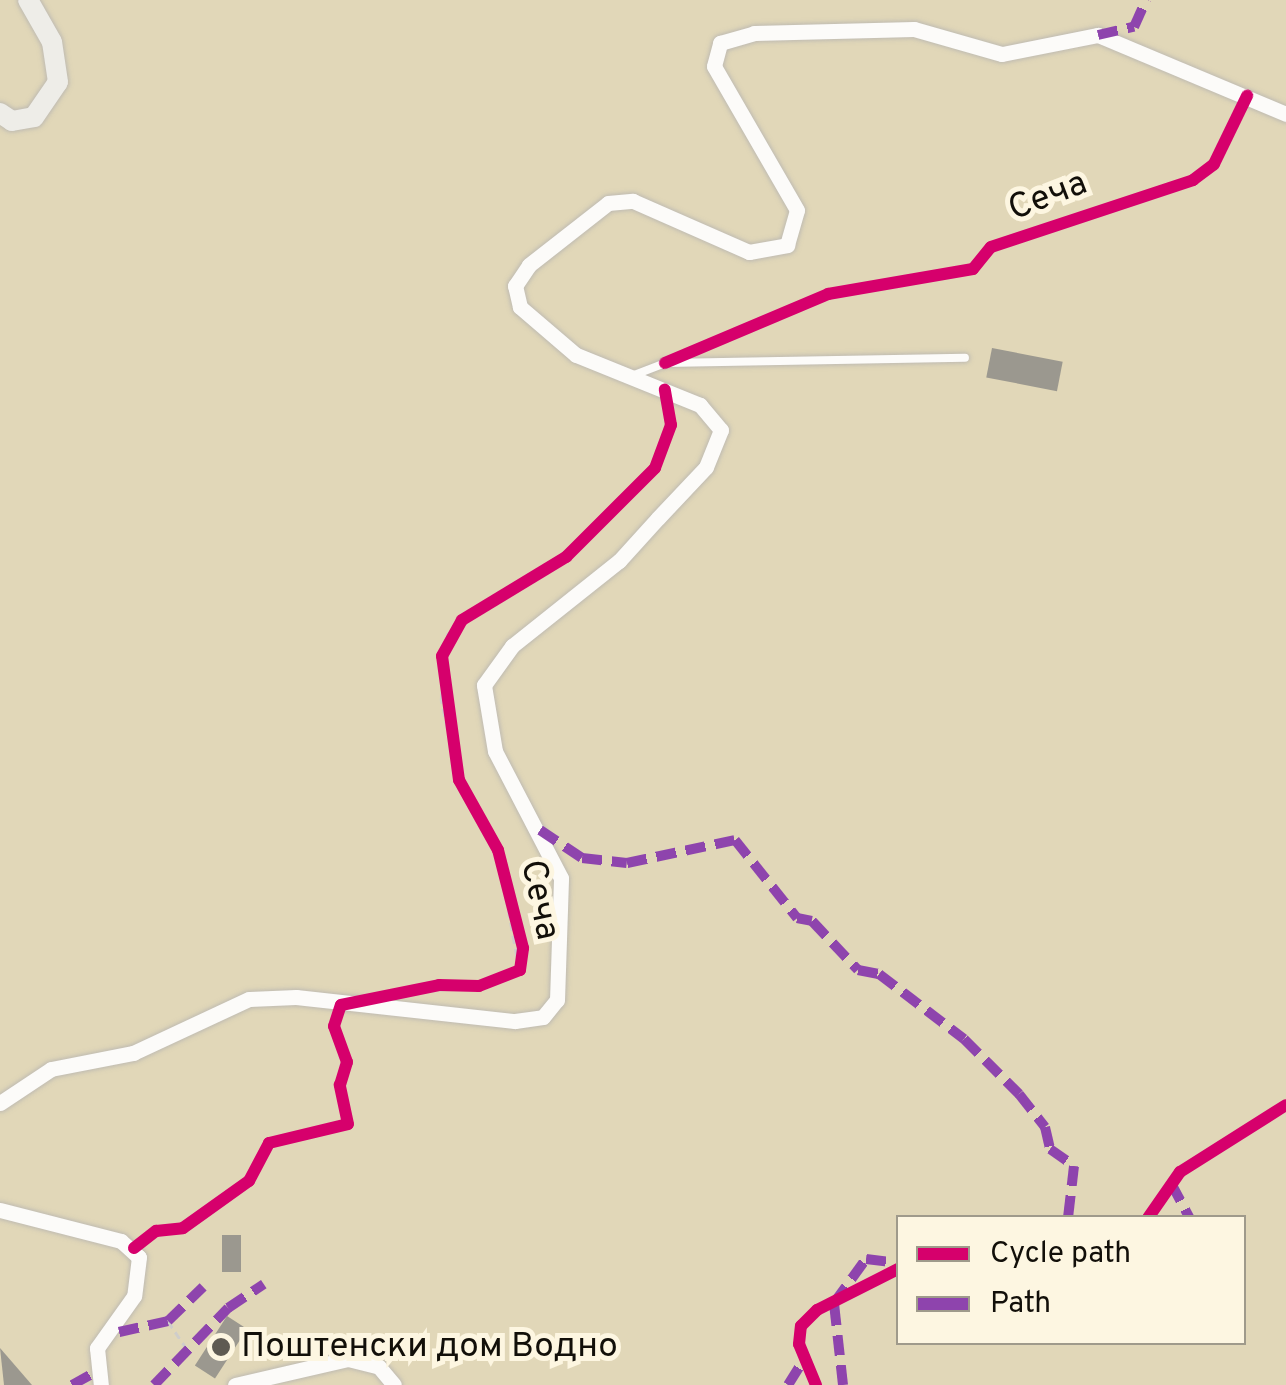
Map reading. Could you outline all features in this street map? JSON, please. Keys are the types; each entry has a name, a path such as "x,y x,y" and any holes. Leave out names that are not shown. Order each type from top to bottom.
{"main road":[{"path":"0,113 12,121 34,118 58,82 52,42 28,0"}],"street":[{"path":"0,1104 51,1069 133,1053 249,999 514,1022 543,1017 557,1000 560,878 495,751 484,685 512,646 618,561 706,467 721,430 700,406 576,354 530,318 516,286 595,208 619,201 726,246 787,245 796,228 790,192 714,66 720,42 731,38 914,29 1002,54 1098,34 1286,114"},
{"path":"0,1210 133,1247 134,1296 94,1359 102,1385"},
{"path":"236,1385 348,1358 378,1366 394,1385"}],"lane":[{"path":"629,377 678,362 965,358"}],"path":[{"path":"133,1247 156,1232 184,1228 238,1190 269,1143 348,1124 340,1085 347,1062 334,1026 340,1005 361,1002"},
{"path":"168,1321 188,1351"}],"shaded area":[{"path":"0,0 1286,0 1286,1385 0,1385"}],"building":[{"path":"992,348 1063,362 1057,391 986,377"},
{"path":"222,1235 241,1235 241,1272 222,1272"},
{"name":"Поштенски дом Водно","path":"227,1316 247,1329 215,1379 195,1365"},
{"path":"0,1348 32,1385 4,1385"}],"marked path":[{"path":"1098,35 1134,27 1146,0"},
{"path":"540,830 582,858 627,863 735,840 797,918 812,921 858,970 879,974 964,1039 1019,1094 1045,1127 1050,1149 1074,1166 1068,1215"},
{"path":"1171,1183 1188,1215"},
{"path":"843,1385 834,1303 866,1259 896,1263"},
{"path":"154,1385 228,1308 264,1284"},
{"path":"119,1332 168,1321 203,1287"},
{"path":"788,1385 806,1356"},
{"path":"72,1385 95,1372"}],"cycle path":[{"name":"Сеча","path":"665,363 828,294 973,269 991,247 1193,180 1214,164 1247,96"},
{"name":"Сеча","path":"134,1248 156,1231 183,1228 249,1181 269,1143 348,1124 340,1085 347,1062 334,1026 341,1005 439,985 479,986 520,970 523,948 498,850 459,780 442,656 462,620 566,557 655,468 671,425 665,390"},
{"path":"1150,1215 1180,1172 1286,1105"},
{"path":"816,1385 799,1344 801,1326 817,1310 896,1270"}],"place":[{"name":"Поштенски дом Водно","path":"221,1347"}]}
